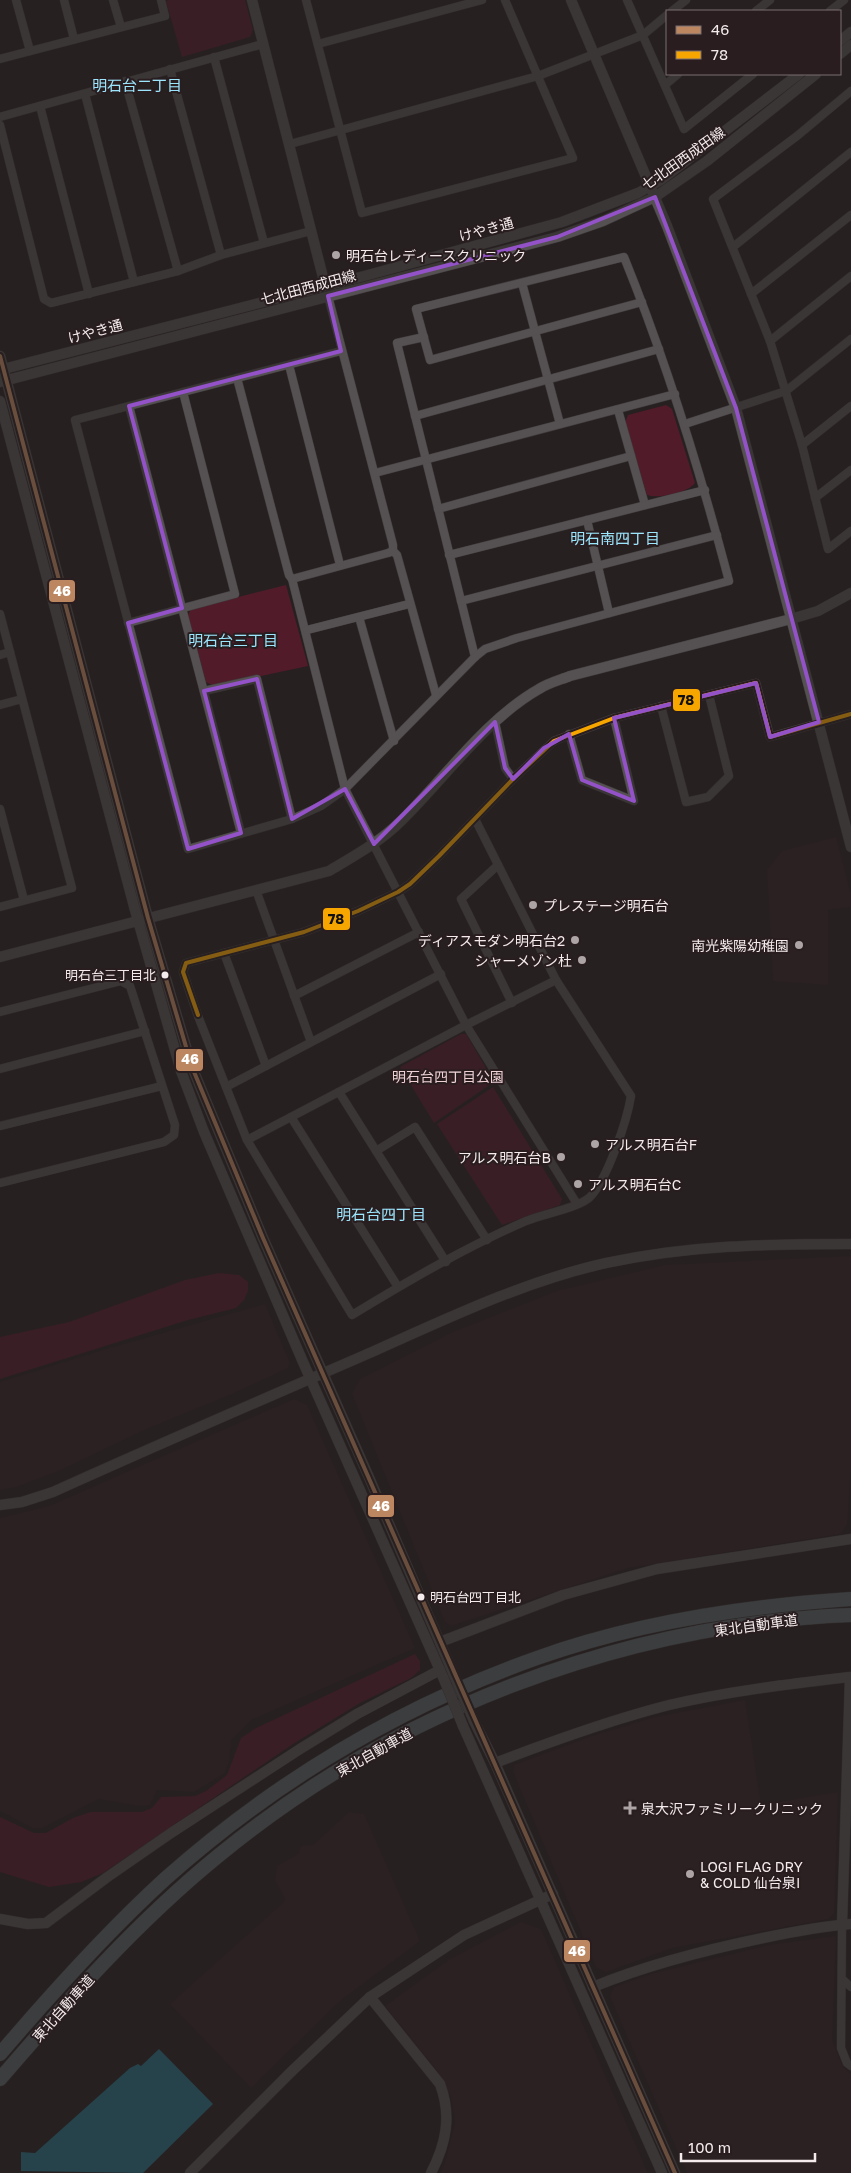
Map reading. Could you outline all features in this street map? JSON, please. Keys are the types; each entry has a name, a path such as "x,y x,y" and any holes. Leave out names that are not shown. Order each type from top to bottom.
{"highway":[{"name":"東北自動車道","path":"0,2054 45,2002 114,1928 164,1880 205,1845 297,1777 342,1748 386,1724 433,1700 537,1658 587,1642 637,1629 734,1611 851,1599"},
{"name":"東北自動車道","path":"0,2079 58,2012 126,1941 173,1895 218,1856 306,1793 394,1739 440,1716 494,1693 544,1674 602,1656 690,1634 736,1626 851,1615"}],"street":[{"path":"16,0 30,51"},
{"path":"64,0 74,39"},
{"path":"113,0 121,27"},
{"path":"0,59 165,16 161,0"},
{"path":"252,0 325,285"},
{"path":"306,0 362,213 573,158 505,0"},
{"path":"318,44 482,0"},
{"path":"571,0 700,308 736,408 851,847"},
{"path":"628,0 684,129 752,75"},
{"path":"673,10 686,0"},
{"path":"757,10 770,0"},
{"path":"831,10 844,0"},
{"path":"290,144 538,76 643,35 666,16"},
{"path":"841,40 851,32"},
{"path":"0,117 263,44"},
{"path":"841,53 851,45"},
{"path":"214,57 264,243"},
{"path":"170,69 220,255"},
{"path":"665,85 677,75"},
{"name":"けやき通","path":"2,370 562,222 650,187 701,150 797,75"},
{"name":"七北田西成田線","path":"3,381 557,237 602,221 655,197 707,161 815,75"},
{"path":"125,81 178,271"},
{"path":"851,91 797,136 713,199 770,341 802,445 828,549 851,531"},
{"path":"85,94 134,282"},
{"path":"40,106 89,294"},
{"path":"0,124 44,299 51,303 178,271 220,255 311,230"},
{"path":"733,247 851,152"},
{"path":"751,294 851,215"},
{"path":"341,351 75,420 188,849 292,818 322,806 345,789 394,741 436,695 474,657 485,649 517,638 729,581 685,424 642,302 624,257 416,309 430,360 642,302"},
{"path":"770,341 851,276"},
{"path":"522,283 560,424"},
{"path":"328,296 375,474 393,551 397,555 409,604 436,695"},
{"path":"424,337 397,342 474,657"},
{"path":"685,424 786,391 851,339"},
{"path":"415,416 659,349"},
{"path":"0,356 3,381 181,1071 204,1132 310,1378 539,1900 662,2173"},
{"path":"289,365 340,565"},
{"path":"237,378 289,575 292,579 306,630 345,789 466,1025 577,1204"},
{"path":"128,622 236,594 183,392"},
{"path":"375,474 675,394"},
{"path":"0,401 143,920 192,1067 223,1144 322,1373 675,2173"},
{"path":"129,406 241,833"},
{"path":"802,445 851,406"},
{"path":"618,410 645,505"},
{"path":"438,509 631,456"},
{"path":"815,498 851,470"},
{"path":"449,555 705,490"},
{"path":"587,520 609,613"},
{"path":"461,601 717,535"},
{"path":"292,579 393,551"},
{"path":"0,957 329,872 374,844 400,822 495,722 515,704 539,688 570,676 791,619 818,610 851,593"},
{"path":"306,630 409,604"},
{"path":"0,614 72,888 0,907"},
{"path":"359,617 394,741"},
{"path":"0,654 10,652"},
{"path":"204,691 257,679 292,818"},
{"path":"475,818 556,980 631,1096 629,1111 600,1185 588,1199 528,1221 487,1240 398,1287 352,1315 247,1140 183,972 186,963 304,932 398,892 422,873 475,818 513,779 544,748 554,740 569,734 614,718 756,683 770,736 851,714"},
{"path":"661,706 686,802 708,797 728,776 709,695"},
{"path":"0,705 22,699"},
{"path":"569,734 582,780 634,801 614,718"},
{"path":"495,722 505,768 513,779"},
{"path":"0,809 24,900"},
{"path":"498,865 461,899 512,1003"},
{"path":"256,890 311,1042"},
{"path":"294,996 419,932"},
{"path":"224,953 266,1066"},
{"path":"226,1087 440,974"},
{"path":"247,1140 556,980"},
{"path":"0,1012 121,981 130,986 176,1126 174,1135 164,1142 123,1154 0,1183"},
{"path":"0,1069 145,1030"},
{"path":"0,1126 162,1086"},
{"path":"339,1092 446,1262"},
{"path":"291,1117 398,1287"},
{"path":"376,1151 415,1127 487,1240"},
{"path":"0,1505 22,1502 53,1492 310,1378 525,1287 604,1264 692,1248 759,1244 851,1244"},
{"path":"440,1642 563,1595 656,1569 851,1539"},
{"path":"0,1919 28,1924 46,1923 139,1855 300,1749 357,1714 441,1673"},
{"path":"495,1763 604,1723 670,1705 770,1686 850,1678 846,1925 842,1978 841,2048 847,2063 851,2066"},
{"path":"190,2173 292,2071 370,1997 464,1935 553,1894"},
{"path":"593,1987 640,1968 702,1950 846,1925"},
{"path":"842,1978 851,1987"},
{"path":"370,1997 440,2084 446,2100 445,2137 439,2158 431,2173"}],"highlighted area":[{"path":"655,197 736,408 819,722 770,737 756,683 614,718 634,801 582,780 569,734 544,748 513,779 505,768 495,722 374,844 345,789 292,819 257,679 204,691 241,833 188,849 128,623 182,608 129,406 341,351 328,296 557,237"}],"shaded area":[{"name":"南光紫陽幼稚園","path":"836,837 851,895 851,907 828,910 828,985 773,981 767,870 782,851"},
{"path":"851,1256 851,1467 847,1525 840,1534 628,1568 451,1626 445,1622 352,1394 360,1379 453,1332 557,1291 665,1265"},
{"path":"265,1304 290,1363 288,1368 232,1394 144,1430 61,1470 16,1487 0,1490 0,1382 103,1350"},
{"path":"294,1399 307,1405 415,1648 251,1720 231,1740 229,1762 225,1773 194,1792 157,1790 150,1805 139,1806 99,1799 42,1828 33,1828 0,1811 0,1518 49,1506"},
{"path":"745,1700 761,1805 838,1792 834,1914 828,1919 672,1948 606,1972 596,1967 513,1772 514,1765 589,1737 655,1717"},
{"path":"349,1812 364,1814 420,1941 341,2000 251,2088 170,2004 284,1902 285,1898 275,1881 277,1866 298,1854 301,1846 313,1845"},
{"path":"521,1922 541,1929 648,2173 441,2173 455,2123 451,2097 439,2073 385,2006 450,1959"},
{"path":"836,1936 832,2040 843,2067 851,2075 851,2173 687,2173 610,1997 614,1987 651,1974 769,1945"}],"green space":[{"path":"245,0 253,30 250,37 182,57 166,1"},
{"path":"666,405 672,409 695,483 686,490 665,496 652,496 647,495 625,423 628,415"},
{"path":"286,585 308,666 214,686 206,682 188,615 191,609"},
{"name":"明石台四丁目公園","path":"461,1034 466,1034 494,1082 434,1123 400,1067"},
{"path":"493,1087 562,1199 560,1205 502,1225 437,1124"},
{"path":"219,1273 239,1275 248,1282 248,1291 244,1300 236,1308 188,1320 0,1379 0,1337 69,1322 185,1280"},
{"path":"415,1654 420,1661 420,1670 411,1678 360,1703 293,1744 103,1873 81,1882 49,1887 0,1872 0,1817 34,1833 46,1833 73,1818 91,1812 142,1812 152,1808 161,1797 195,1796 206,1791 227,1775 241,1738 256,1728"}],"water":[{"path":"159,2049 213,2104 143,2173 21,2171 21,2152 35,2153 130,2068 138,2064 141,2066"}],"transit line":[{"name":"46","path":"0,356 148,918 192,1067 263,1238 675,2173"},
{"name":"78","path":"198,1015 183,972 186,963 304,932 358,911 398,892 410,884 439,856 513,779 554,741 614,718 756,683 770,737 851,714"}],"place":[{"name":"明石台レディースクリニック","path":"336,255"},
{"name":"プレステージ明石台","path":"533,905"},
{"name":"ディアスモダン明石台2","path":"575,940"},
{"name":"南光紫陽幼稚園","path":"799,945"},
{"name":"シャーメゾン杜","path":"582,960"},
{"name":"明石台三丁目北","path":"165,975"},
{"name":"アルス明石台F","path":"595,1144"},
{"name":"アルス明石台B","path":"561,1157"},
{"name":"アルス明石台C","path":"578,1184"},
{"name":"明石台四丁目北","path":"421,1597"},
{"name":"泉大沢ファミリークリニック","path":"630,1808"},
{"name":"LOGI FLAG DRY & COLD 仙台泉I","path":"690,1874"}],"district":[{"name":"明石台二丁目","path":"137,85"},
{"name":"明石南四丁目","path":"615,538"},
{"name":"明石台三丁目","path":"233,640"},
{"name":"明石台四丁目","path":"381,1214"}]}
